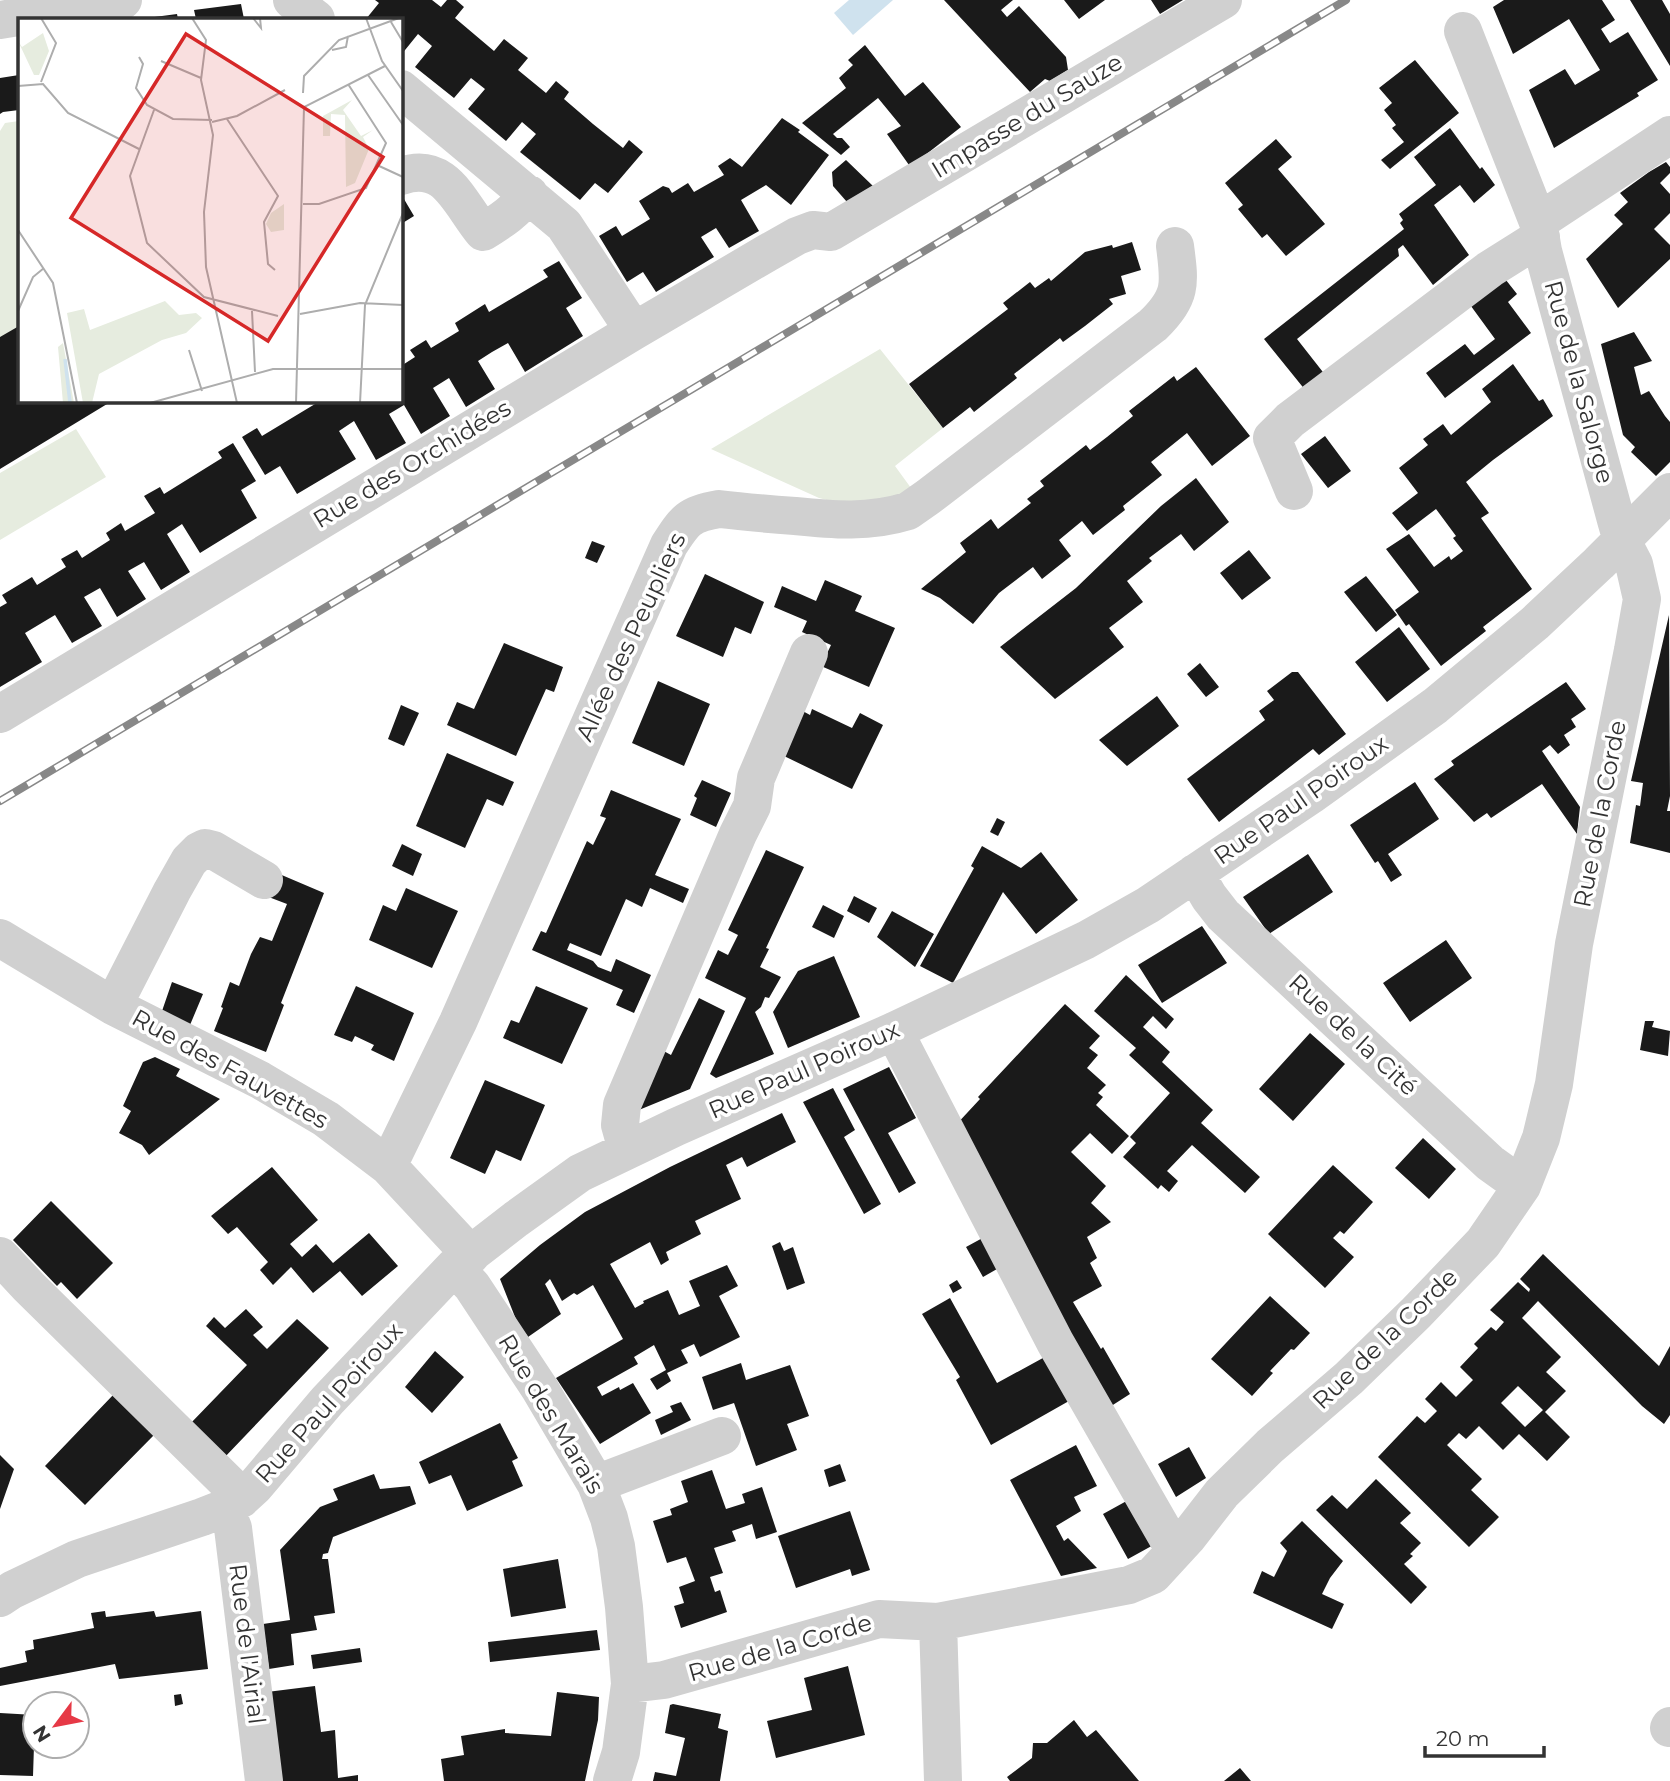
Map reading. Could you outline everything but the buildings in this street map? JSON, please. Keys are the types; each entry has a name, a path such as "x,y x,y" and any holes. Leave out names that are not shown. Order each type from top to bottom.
{"street":[{"path":"0,20 77,3 123,0"},
{"path":"292,0 315,18"},
{"name":"Impasse du Sauze","path":"831,232 1223,0"},
{"name":"Rue de la Salorge","path":"1463,31 1539,229 1622,541"},
{"path":"402,90 564,225 634,331"},
{"path":"1294,491 1272,438 1290,420 1539,229 1670,135"},
{"path":"402,176 426,172 446,183 482,232 503,220 521,205 529,194"},
{"name":"Rue des Orchidées","path":"0,714 634,331 797,236 813,230 831,232"},
{"name":"Allée des Peupliers","path":"388,1166 458,1022 669,545 680,528 690,517 719,509 861,521 890,517 908,511 1153,325 1176,297 1179,276 1175,246"},
{"name":"Rue Paul Poiroux","path":"0,1598 77,1559 233,1504 255,1486 327,1401 463,1261 580,1173 676,1127 894,1031 1086,940 1148,905 1311,795 1435,706 1535,622 1670,492"},
{"name":"Rue de la Corde","path":"630,1684 664,1681 879,1619 938,1622 1129,1585 1153,1575 1187,1538 1222,1493 1270,1446 1349,1378 1483,1243 1522,1186 1541,1139 1554,1084 1574,944 1642,599 1634,564 1622,541"},
{"path":"627,1150 620,1125 622,1105 752,806 756,778 810,653"},
{"path":"113,1006 172,891 199,851 205,848 214,849 264,880"},
{"name":"Rue de la Cité","path":"1195,873 1223,915 1490,1163 1522,1186"},
{"name":"Rue des Fauvettes","path":"0,937 113,1006 260,1080 326,1119 388,1166 463,1261"},
{"path":"894,1031 1055,1342 1175,1551"},
{"path":"0,1256 229,1484 233,1504"},
{"name":"Rue des Marais","path":"463,1261 472,1286 596,1484 609,1518 624,1606 630,1684 621,1752 612,1781"},
{"path":"596,1484 722,1436"},
{"name":"Rue de l'Airial","path":"233,1504 233,1528 264,1781"},
{"path":"938,1622 943,1781"}],"shaded area":[{"path":"18,121 18,327 0,338 0,131 5,123"},
{"path":"880,349 943,428 895,466 911,488 898,496 846,505 819,498 711,449"},
{"path":"76,429 106,477 0,540 0,473"}],"water":[{"path":"849,0 893,0 853,35 834,13"}],"railway":[{"path":"0,801 1346,0"}]}
